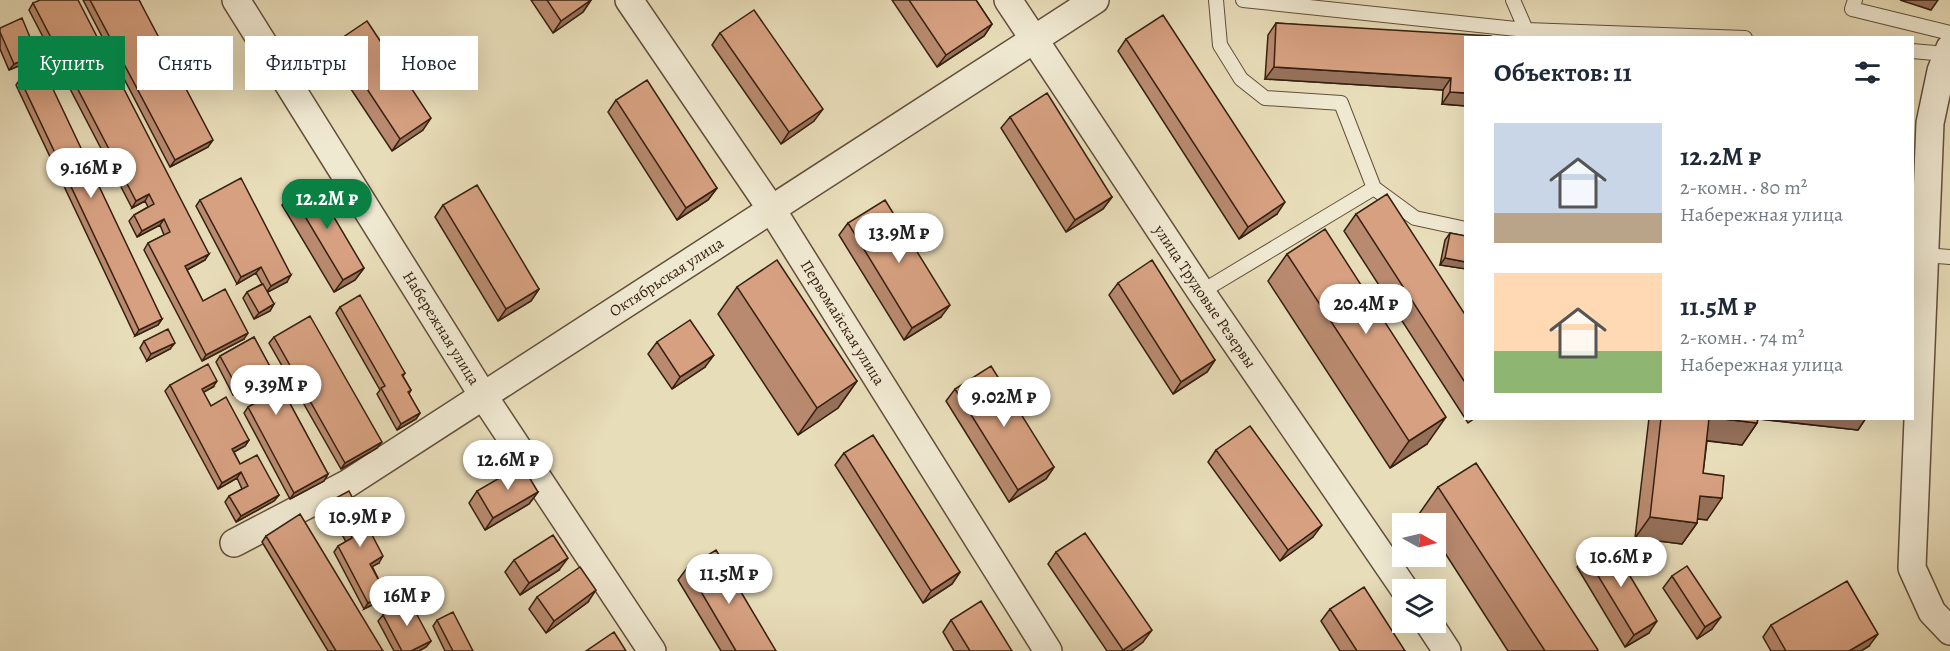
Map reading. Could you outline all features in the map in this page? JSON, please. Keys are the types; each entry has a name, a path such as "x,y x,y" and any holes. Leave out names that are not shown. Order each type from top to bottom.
{"street":[{"name":"Набережная улица","path":"236,0 484,397 652,651"},
{"name":"Первомайская улица","path":"629,0 772,210 1048,651"},
{"name":"улица Трудовые Резервы","path":"1008,0 1201,292 1397,579"},
{"name":"Октябрьская улица","path":"234,543 347,484 1095,0"},
{"path":"1949,45 1930,123 1920,178 1937,256 1912,568 1932,612 1950,631"},
{"path":"1435,633 1447,651"},
{"path":"1941,651 1950,645"}],"lane":[{"path":"1216,0 1220,45 1241,79 1265,98 1341,103 1374,188 1416,218 1464,229"},
{"path":"1246,0 1526,30 1690,36"},
{"path":"1513,0 1526,30"},
{"path":"1855,0 1852,9 1949,45"},
{"path":"1914,51 1949,45"},
{"path":"1201,292 1374,188"}],"building":[{"path":"40,0 78,0 97,36 50,36 33,3"},
{"path":"90,0 139,0 158,36 137,36 137,88 125,66 125,36 109,36"},
{"path":"547,0 591,0 561,21"},
{"path":"909,0 976,0 992,24 946,55"},
{"path":"754,10 823,109 789,132 720,33"},
{"path":"1163,15 1285,202 1248,227 1126,39"},
{"path":"22,18 30,36 18,36 18,62 14,64 0,28"},
{"path":"367,21 380,41 380,90 413,90 431,118 400,139 368,90 368,36 345,36"},
{"path":"1276,23 1491,36 1464,36 1464,93 1450,92 1451,78 1274,67"},
{"path":"647,80 717,188 686,208 616,100"},
{"path":"25,90 53,90 162,319 139,330"},
{"path":"78,90 124,90 209,254 185,266 203,301 225,289 248,333 206,355 148,243 170,232 164,219 142,231 134,215 154,204 149,194 136,201"},
{"path":"138,90 187,90 213,140 175,160"},
{"path":"1047,93 1112,197 1075,220 1010,117"},
{"path":"241,178 291,275 271,286 261,267 241,277 200,200"},
{"path":"312,180 364,268 343,280 291,193"},
{"path":"477,185 539,289 506,309 443,205"},
{"path":"1387,194 1464,313 1464,381 1356,214"},
{"path":"885,200 950,305 912,328 848,223"},
{"path":"1325,229 1446,417 1409,441 1287,254"},
{"path":"1450,233 1464,236 1464,262 1445,258"},
{"path":"777,260 857,381 817,408 737,287"},
{"path":"1152,260 1215,360 1181,382 1118,283"},
{"path":"263,284 274,304 259,313 247,292"},
{"path":"360,295 405,373 402,375 411,390 408,392 420,413 401,424 381,388 385,386 340,307"},
{"path":"310,316 382,442 345,463 274,337"},
{"path":"690,320 714,355 680,377 657,342"},
{"path":"168,329 175,343 151,354 144,341"},
{"path":"254,337 328,474 294,493 248,407 263,399 253,380 238,389 220,356"},
{"path":"208,364 217,381 202,389 211,406 226,397 249,440 232,449 240,464 257,455 279,495 241,516 229,496 248,486 241,472 222,483 170,385"},
{"path":"991,366 1054,467 1018,490 955,389"},
{"path":"1661,420 1709,420 1703,473 1724,476 1722,498 1700,496 1697,523 1650,517"},
{"path":"1732,420 1758,420 1757,423"},
{"path":"1250,426 1322,525 1288,550 1216,450"},
{"path":"873,435 960,572 931,591 844,453"},
{"path":"1476,463 1598,650 1545,651 1438,487"},
{"path":"522,465 538,492 493,518 477,491"},
{"path":"349,491 383,556 370,564 386,594 368,603 338,546 352,538 332,500"},
{"path":"300,514 383,651 336,651 266,536"},
{"path":"1085,533 1152,630 1123,650 1056,552"},
{"path":"553,535 568,558 529,583 514,560"},
{"path":"1609,541 1657,621 1634,635 1586,556"},
{"path":"716,550 776,651 736,651 687,568"},
{"path":"1687,566 1721,617 1705,627 1672,576"},
{"path":"580,567 596,590 554,621 537,597"},
{"path":"1847,581 1878,634 1849,651 1786,651 1771,625"},
{"path":"1364,587 1405,651 1357,651 1330,609"},
{"path":"409,600 431,641 411,651 402,651 383,615"},
{"path":"981,601 1012,651 970,651 951,620"},
{"path":"453,612 473,651 453,651 437,620"},
{"path":"614,632 626,651 586,651"}]}
